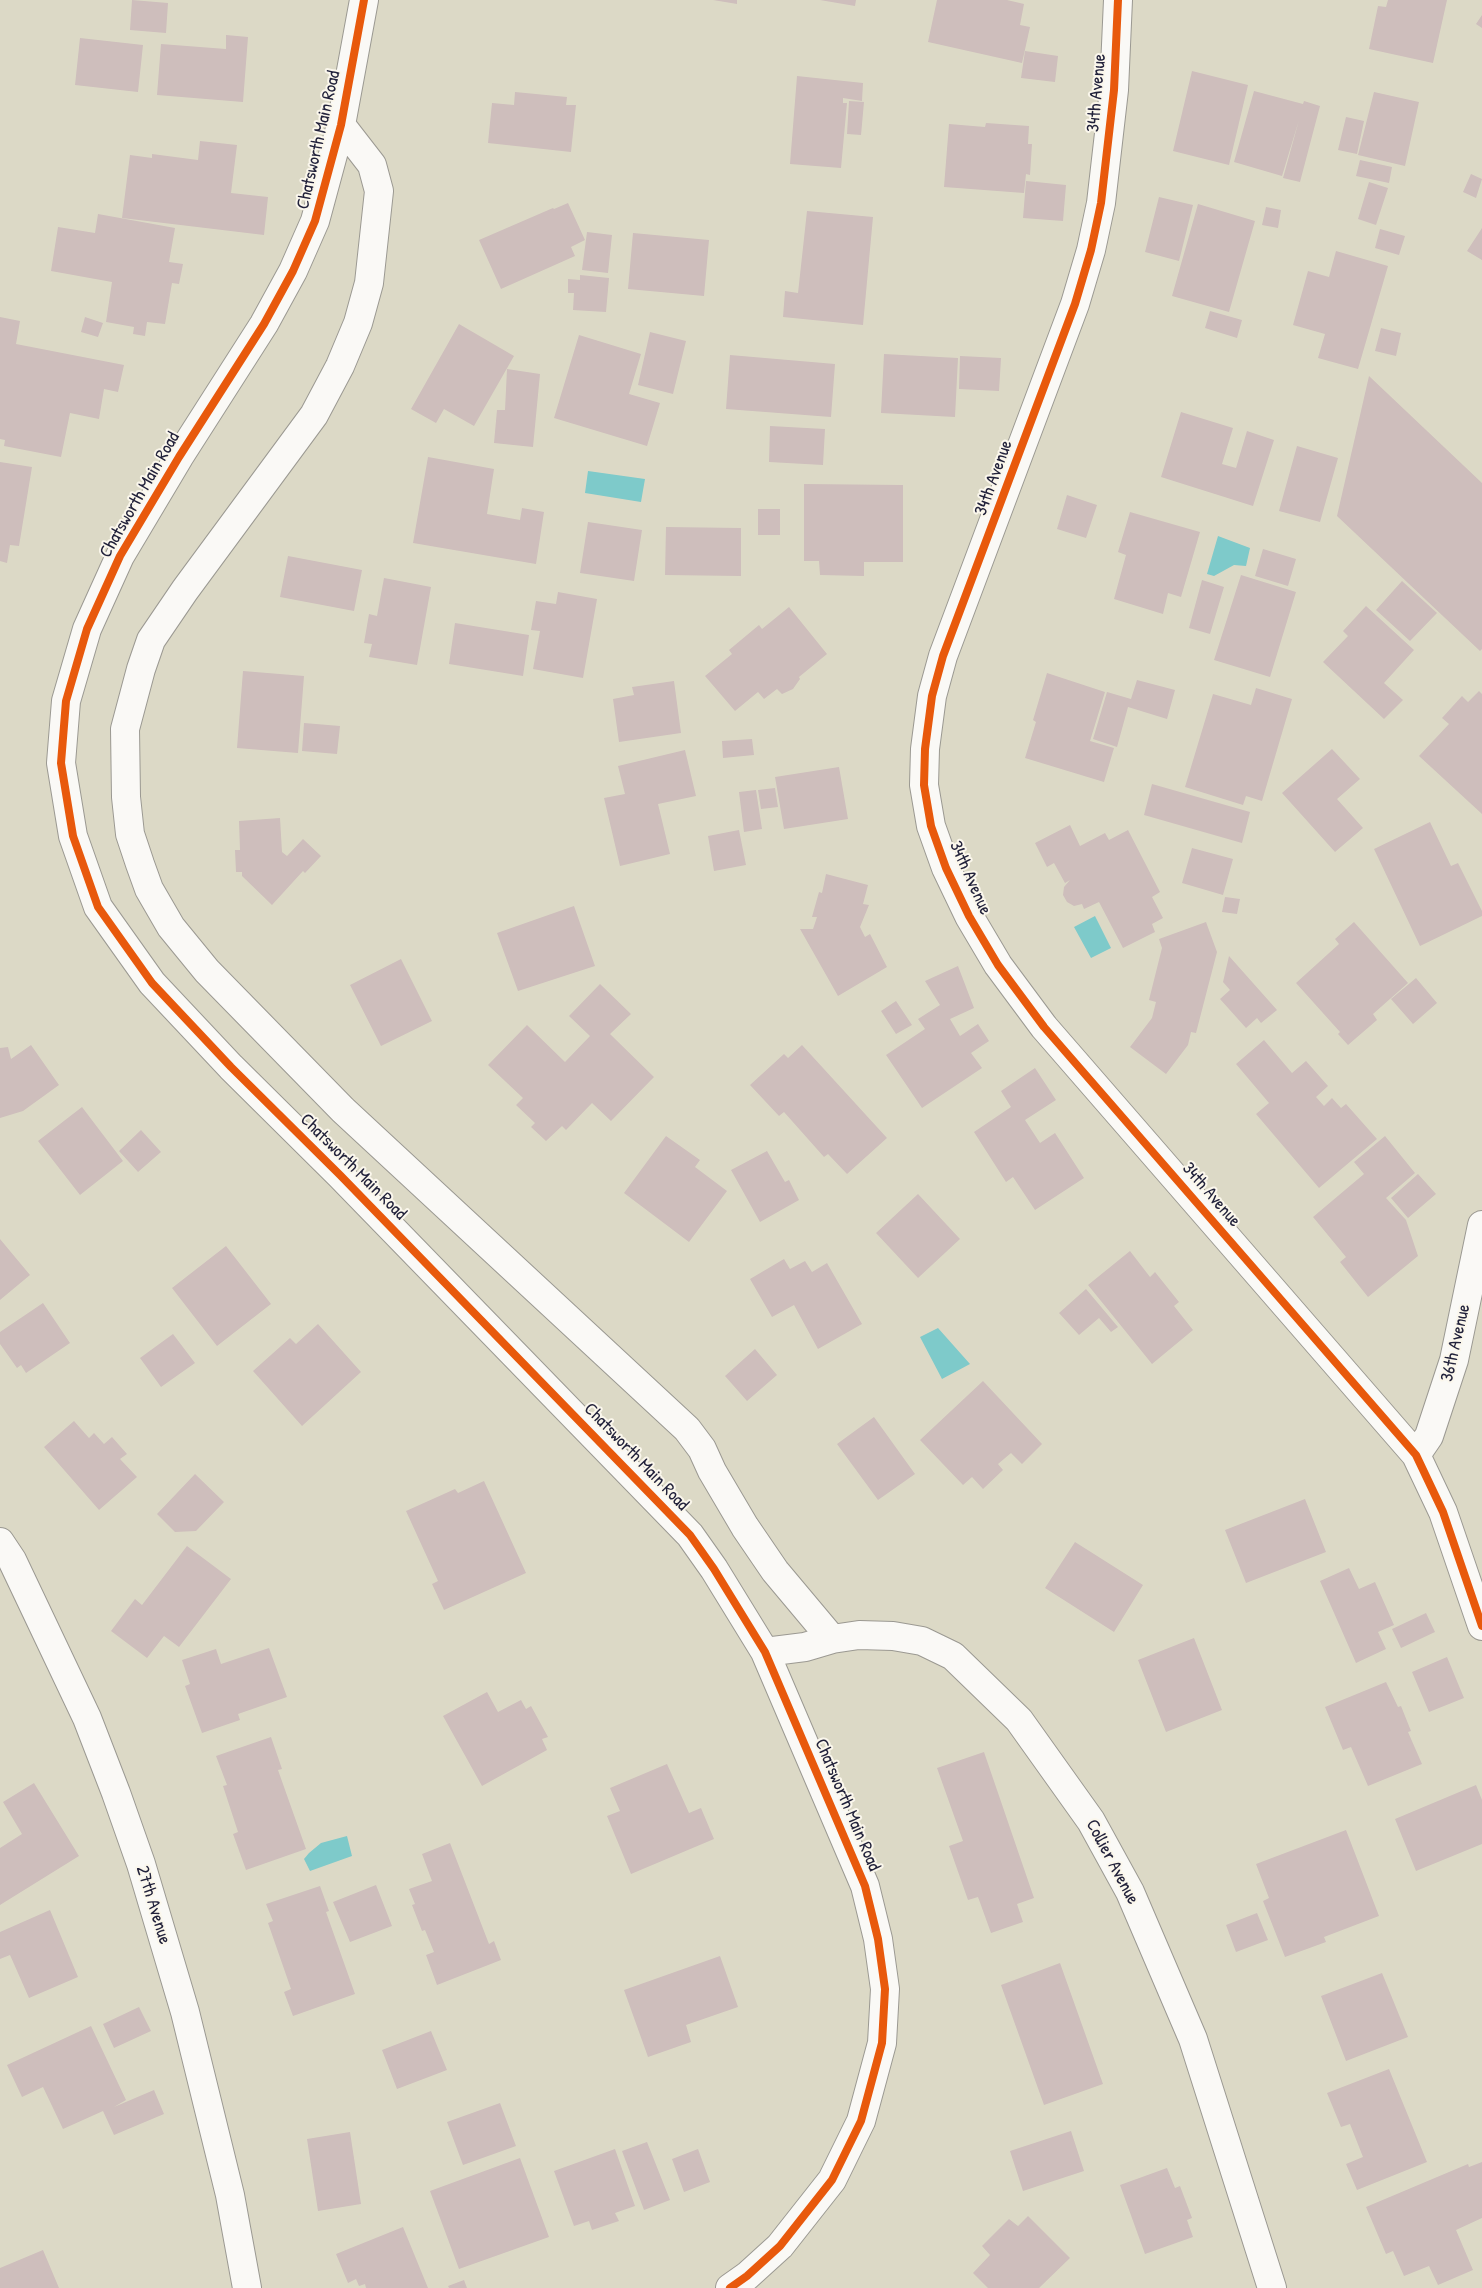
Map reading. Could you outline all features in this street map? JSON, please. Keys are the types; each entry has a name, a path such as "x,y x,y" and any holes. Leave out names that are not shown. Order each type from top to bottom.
{"street":[{"name":"Chatsworth Main Road","path":"364,0 341,125 315,221 293,271 264,324 178,457 120,556 87,629 66,701 61,763 73,836 98,907 152,982 231,1067 340,1175 690,1535 714,1569 765,1652 865,1886 878,1939 885,1989 882,2043 861,2121 832,2180 780,2246 747,2276 730,2288"},
{"name":"34th Avenue","path":"1118,0 1114,90 1101,203 1093,241 1075,304 944,656 932,696 924,758 924,785 931,826 946,868 969,916 998,965 1044,1027 1416,1455 1443,1512 1482,1626"},
{"path":"341,125 372,165 380,191 369,283 358,323 340,366 314,415 185,590 151,640 125,729 126,797 130,834 149,889 171,927 208,971 343,1110 687,1429 702,1449 712,1471 745,1527 775,1571 832,1639"},
{"name":"36th Avenue","path":"1416,1455 1429,1436 1454,1360 1482,1225"},
{"name":"27th Avenue","path":"0,1542 12,1560 86,1718 116,1793 141,1864 185,2012 230,2195 247,2288"},
{"name":"Collier Avenue","path":"765,1652 806,1647 832,1639 859,1635 893,1636 922,1641 953,1656 1019,1720 1091,1821 1130,1892 1193,2039 1272,2288"}],"water":[{"path":"588,471 645,479 641,502 585,493"},
{"path":"1218,536 1250,548 1246,566 1234,565 1214,576 1207,574"},
{"path":"1095,916 1111,948 1091,958 1074,927"},
{"path":"938,1328 970,1364 942,1379 920,1337"},
{"path":"347,1836 352,1856 310,1871 304,1859 309,1853 321,1843"}],"building":[{"path":"132,0 168,3 166,33 130,30"},
{"path":"713,0 737,0 737,4"},
{"path":"820,0 856,0 855,6"},
{"path":"937,0 1007,0 1024,4 1020,25 1030,27 1022,63 928,42"},
{"path":"1388,0 1447,0 1433,63 1369,49 1378,6 1386,7"},
{"path":"1482,15 1482,28 1476,24"},
{"path":"226,35 248,37 243,102 157,95 161,44 226,49"},
{"path":"80,38 143,45 138,92 75,85"},
{"path":"1025,51 1058,56 1055,82 1021,78"},
{"path":"1192,71 1248,85 1229,165 1173,151"},
{"path":"797,76 863,83 862,101 843,98 843,103 847,103 841,168 790,164"},
{"path":"1254,91 1303,104 1304,101 1320,106 1300,182 1283,178 1299,120 1282,176 1234,162"},
{"path":"515,92 567,97 566,105 576,105 571,152 488,143 492,103 514,105"},
{"path":"1374,92 1419,102 1405,166 1358,155"},
{"path":"849,101 864,102 861,135 847,134"},
{"path":"1346,117 1364,121 1357,154 1338,150"},
{"path":"986,123 1029,126 1028,144 1032,144 1030,175 1026,174 1024,193 944,187 949,124 985,127"},
{"path":"200,141 237,145 231,193 268,197 264,235 122,218 130,155 152,158 152,154 198,160"},
{"path":"1360,160 1392,167 1389,183 1356,176"},
{"path":"1471,174 1482,179 1476,198 1463,192"},
{"path":"1026,181 1066,185 1063,221 1023,218"},
{"path":"1369,182 1388,188 1376,225 1358,219"},
{"path":"1159,197 1193,205 1179,261 1145,252"},
{"path":"568,203 585,240 571,247 575,256 501,289 479,240"},
{"path":"1198,204 1255,221 1229,312 1172,296"},
{"path":"1266,207 1281,210 1278,228 1262,225"},
{"path":"807,211 873,217 863,325 783,317 785,291 798,293"},
{"path":"98,214 175,228 169,262 183,264 179,284 172,283 165,324 147,322 145,336 133,334 134,327 106,322 112,282 51,271 58,227 95,233"},
{"path":"1482,228 1482,260 1467,251"},
{"path":"1380,229 1405,236 1399,255 1375,248"},
{"path":"587,232 612,235 608,273 582,270"},
{"path":"633,233 709,240 704,296 628,289"},
{"path":"1336,251 1388,266 1358,369 1318,358 1325,334 1293,325 1308,271 1329,277"},
{"path":"580,275 609,278 606,312 573,310 574,293 568,293 568,279 580,280"},
{"path":"1210,311 1242,320 1237,338 1205,328"},
{"path":"0,317 20,321 16,344 124,365 118,392 104,389 99,419 70,413 61,457 4,446 5,440 0,439"},
{"path":"85,317 103,323 98,337 81,332"},
{"path":"459,324 514,356 474,426 444,409 436,423 411,409"},
{"path":"1381,328 1401,333 1396,356 1375,351"},
{"path":"650,332 686,341 673,394 638,385"},
{"path":"579,335 641,354 629,394 660,403 647,446 554,418"},
{"path":"884,354 958,358 955,417 881,413"},
{"path":"730,355 835,364 831,417 726,409"},
{"path":"960,356 1001,358 999,391 959,389"},
{"path":"507,369 540,374 533,447 494,443 497,410 505,410"},
{"path":"1369,376 1482,483 1482,649 1480,651 1337,516"},
{"path":"1181,412 1233,428 1222,464 1236,468 1247,431 1274,440 1253,506 1161,477"},
{"path":"770,426 825,429 823,465 769,462"},
{"path":"1297,446 1338,458 1320,522 1279,511"},
{"path":"428,457 494,469 487,514 520,520 522,508 544,512 536,564 413,543"},
{"path":"0,462 32,467 19,546 10,545 7,563 0,561"},
{"path":"804,484 903,485 903,562 864,562 864,576 820,575 819,561 804,561"},
{"path":"1067,495 1097,505 1086,538 1057,529"},
{"path":"758,509 780,509 780,535 758,535"},
{"path":"1130,512 1200,532 1181,597 1168,593 1163,614 1114,599 1126,555 1118,552"},
{"path":"588,522 642,530 634,581 580,573"},
{"path":"666,527 741,528 741,576 665,575"},
{"path":"1263,549 1296,559 1288,586 1255,576"},
{"path":"288,556 362,570 354,611 280,597"},
{"path":"1241,575 1296,592 1270,677 1214,660"},
{"path":"384,578 431,587 417,665 369,657 372,644 364,643 369,614 377,616"},
{"path":"1202,580 1224,587 1210,634 1189,628"},
{"path":"1402,581 1437,613 1410,641 1376,610"},
{"path":"558,592 597,599 583,678 533,669 540,631 531,630 536,601 556,604"},
{"path":"1366,606 1414,650 1384,683 1403,700 1384,719 1323,662 1348,636 1343,631"},
{"path":"789,607 827,654 799,677 800,679 793,689 782,694 777,689 764,699 758,692 735,711 705,676 732,654 729,650 759,625 762,629"},
{"path":"455,623 529,635 523,676 449,664"},
{"path":"243,671 304,676 298,753 237,748"},
{"path":"1047,673 1105,692 1090,741 1114,748 1104,782 1025,758 1036,722 1033,720"},
{"path":"1137,680 1175,690 1167,719 1128,707 1117,747 1093,739 1107,692 1131,699"},
{"path":"674,681 681,733 619,742 613,699 634,695 632,687"},
{"path":"1256,688 1292,699 1262,801 1246,796 1243,805 1185,787 1213,694 1251,705"},
{"path":"1479,691 1482,694 1482,814 1419,756 1449,724 1442,718 1462,696 1468,702"},
{"path":"304,723 340,726 337,754 302,751"},
{"path":"752,739 754,755 723,758 722,741"},
{"path":"1332,749 1360,779 1337,799 1363,828 1335,852 1282,793"},
{"path":"685,750 696,796 658,804 670,854 620,866 604,798 625,794 618,766"},
{"path":"839,767 848,819 784,829 775,777"},
{"path":"1152,784 1250,812 1242,843 1144,815"},
{"path":"775,788 778,807 761,809 758,790"},
{"path":"756,790 762,829 744,832 739,792"},
{"path":"280,818 282,852 287,856 303,839 321,856 305,873 303,871 272,905 242,876 242,872 236,872 235,850 240,850 239,821"},
{"path":"1430,822 1451,866 1458,863 1482,911 1482,916 1420,946 1374,849"},
{"path":"1070,825 1080,846 1105,833 1109,840 1128,830 1160,892 1152,897 1163,918 1152,924 1155,932 1123,948 1099,902 1084,909 1082,904 1074,906 1067,902 1063,895 1064,887 1070,880 1065,883 1054,863 1047,867 1035,843"},
{"path":"739,830 746,865 714,871 708,836"},
{"path":"1192,848 1233,859 1223,895 1182,883"},
{"path":"826,874 868,885 863,904 869,905 860,927 865,937 870,934 887,967 838,996 800,929 813,929 817,917 812,917 819,892 822,893"},
{"path":"1225,897 1240,899 1237,914 1222,912"},
{"path":"574,906 595,966 518,991 497,933"},
{"path":"1206,922 1217,952 1196,1033 1191,1032 1188,1045 1166,1074 1130,1047 1152,1018 1156,1002 1149,1000 1162,948 1159,939"},
{"path":"1354,922 1408,983 1373,1014 1377,1020 1348,1045 1338,1034 1340,1032 1296,983 1339,944 1335,939"},
{"path":"1229,956 1277,1010 1261,1023 1257,1018 1246,1028 1220,999 1230,990 1223,982"},
{"path":"401,959 432,1021 381,1046 350,985"},
{"path":"958,966 974,1008 950,1019 960,1036 978,1024 989,1041 971,1053 982,1068 922,1108 886,1055 925,1029 918,1019 940,1005 925,981"},
{"path":"1416,978 1437,1003 1413,1024 1391,999"},
{"path":"600,984 631,1014 610,1034 654,1077 611,1121 592,1103 566,1130 562,1126 546,1141 531,1127 535,1123 516,1105 523,1098 488,1065 527,1025 565,1062 590,1036 569,1016"},
{"path":"896,1001 912,1025 896,1034 881,1011"},
{"path":"1264,1040 1292,1073 1306,1061 1328,1086 1316,1097 1324,1106 1332,1098 1341,1108 1346,1104 1377,1139 1319,1188 1256,1114 1269,1103 1236,1064"},
{"path":"31,1045 59,1085 23,1111 0,1118 0,1048 8,1047 11,1059"},
{"path":"802,1045 887,1138 847,1174 828,1154 824,1157 784,1112 779,1116 750,1085 784,1054 788,1058"},
{"path":"1035,1068 1056,1100 1025,1120 1040,1143 1055,1133 1084,1178 1035,1210 1013,1177 1006,1182 974,1132 1011,1107 1001,1091"},
{"path":"82,1107 123,1161 80,1195 38,1141"},
{"path":"141,1130 161,1152 138,1172 119,1151"},
{"path":"666,1136 700,1160 695,1167 727,1191 689,1242 624,1193"},
{"path":"1385,1136 1415,1173 1386,1198 1406,1220 1418,1256 1368,1297 1340,1262 1346,1257 1313,1217 1364,1174 1354,1162"},
{"path":"767,1151 785,1182 789,1180 799,1200 760,1222 731,1170"},
{"path":"1418,1174 1436,1194 1408,1218 1391,1198"},
{"path":"918,1194 960,1239 918,1278 876,1233"},
{"path":"0,1239 30,1275 0,1300"},
{"path":"226,1246 271,1304 217,1346 172,1288"},
{"path":"1130,1251 1150,1277 1155,1272 1179,1302 1174,1306 1193,1330 1152,1364 1088,1285"},
{"path":"784,1259 790,1269 805,1261 812,1272 827,1263 862,1324 818,1349 794,1305 772,1317 750,1279"},
{"path":"1086,1289 1118,1327 1111,1332 1099,1318 1079,1335 1059,1313"},
{"path":"43,1303 70,1343 26,1373 21,1365 17,1368 0,1344 0,1332"},
{"path":"318,1324 361,1372 302,1426 253,1371 290,1338 296,1344"},
{"path":"173,1334 195,1363 161,1387 140,1358"},
{"path":"755,1349 777,1375 747,1401 725,1376"},
{"path":"983,1381 1042,1444 1022,1464 1011,1453 998,1464 1003,1470 983,1489 972,1477 963,1485 920,1440"},
{"path":"874,1417 915,1474 878,1500 837,1444"},
{"path":"74,1421 89,1438 94,1433 104,1444 112,1437 127,1454 120,1459 137,1477 99,1510 44,1447"},
{"path":"195,1474 224,1502 196,1531 175,1532 157,1514"},
{"path":"484,1481 526,1573 444,1610 432,1584 438,1581 406,1511 455,1489 458,1493"},
{"path":"1305,1499 1326,1552 1246,1583 1225,1530"},
{"path":"1075,1542 1143,1585 1114,1632 1045,1588"},
{"path":"187,1546 231,1579 179,1647 164,1636 147,1658 111,1631 135,1599 142,1605"},
{"path":"1349,1568 1359,1589 1375,1582 1394,1625 1378,1632 1386,1649 1356,1663 1320,1581"},
{"path":"1426,1613 1435,1632 1401,1648 1392,1629"},
{"path":"1194,1638 1222,1710 1166,1732 1138,1660"},
{"path":"269,1648 287,1697 238,1714 240,1720 202,1733 185,1686 190,1684 182,1660 216,1649 221,1664"},
{"path":"1447,1657 1464,1698 1429,1712 1412,1672"},
{"path":"1386,1682 1398,1707 1401,1706 1411,1731 1408,1732 1422,1764 1368,1786 1351,1747 1343,1750 1325,1707"},
{"path":"487,1692 498,1712 521,1700 526,1709 531,1706 548,1737 542,1739 547,1750 482,1786 443,1716"},
{"path":"271,1737 282,1769 278,1770 306,1849 246,1870 233,1834 238,1832 223,1786 227,1785 216,1756"},
{"path":"984,1752 1034,1898 1017,1904 1023,1922 991,1933 978,1897 968,1900 949,1846 963,1841 937,1768"},
{"path":"667,1764 689,1813 701,1808 714,1839 631,1874 607,1816 620,1811 610,1788"},
{"path":"34,1783 79,1856 0,1905 0,1848 22,1834 3,1802"},
{"path":"1476,1785 1482,1800 1482,1844 1416,1871 1395,1819"},
{"path":"1346,1830 1379,1916 1324,1937 1326,1942 1285,1957 1263,1901 1269,1898 1256,1864"},
{"path":"450,1843 489,1944 494,1941 501,1960 437,1985 426,1955 434,1952 425,1930 422,1931 412,1905 415,1904 409,1889 432,1881 422,1854"},
{"path":"376,1885 392,1926 350,1942 333,1902"},
{"path":"320,1886 329,1911 326,1912 355,1994 293,2016 284,1992 291,1989 268,1923 273,1921 266,1904"},
{"path":"50,1910 78,1977 29,1998 10,1955 0,1959 0,1932"},
{"path":"1257,1913 1268,1940 1236,1952 1226,1925"},
{"path":"720,1956 738,2007 686,2025 691,2042 648,2057 624,1990"},
{"path":"1060,1963 1103,2084 1044,2105 1001,1985"},
{"path":"1382,1973 1408,2037 1346,2061 1321,1996"},
{"path":"139,2007 151,2031 114,2048 103,2024"},
{"path":"91,2026 126,2100 114,2107 154,2090 164,2114 114,2135 103,2111 63,2129 43,2087 22,2097 7,2065"},
{"path":"431,2031 447,2070 397,2089 382,2050"},
{"path":"1389,2069 1427,2162 1357,2190 1346,2164 1363,2157 1350,2124 1341,2127 1327,2093"},
{"path":"500,2103 516,2146 463,2165 447,2122"},
{"path":"1071,2131 1084,2171 1023,2191 1010,2151"},
{"path":"350,2132 361,2204 318,2211 307,2139"},
{"path":"647,2142 670,2200 644,2210 622,2151"},
{"path":"615,2149 635,2206 615,2213 619,2221 592,2230 589,2221 574,2226 554,2171"},
{"path":"698,2149 710,2182 684,2192 672,2159"},
{"path":"520,2158 549,2237 459,2269 430,2191"},
{"path":"1482,2162 1482,2218 1456,2230 1473,2270 1438,2285 1429,2266 1404,2276 1393,2251 1386,2254 1366,2207 1468,2164 1469,2167"},
{"path":"1167,2168 1175,2188 1180,2186 1192,2218 1187,2220 1193,2237 1145,2254 1120,2185"},
{"path":"1028,2216 1070,2258 1039,2288 988,2288 973,2273 990,2255 982,2246 1009,2219 1018,2226"},
{"path":"403,2227 428,2288 366,2288 365,2284 359,2286 356,2279 348,2283 336,2254"},
{"path":"43,2250 59,2288 0,2288 0,2268"},
{"path":"464,2280 467,2288 449,2288 448,2286"}],"cycle path":[{"path":"364,0 341,125 315,221 293,271 264,324 179,457 120,556 87,629 66,701 61,763 73,836 98,907 152,983 231,1067 340,1175 690,1535 714,1569 765,1652 865,1886 878,1939 885,1989 882,2043 861,2121 832,2180 780,2246 747,2276 730,2288"},
{"path":"1118,0 1114,90 1101,203 1091,250 1075,304 943,656 932,696 925,749 924,785 931,826 946,868 969,916 998,965 1044,1027 1416,1455 1443,1512 1482,1626"}]}
